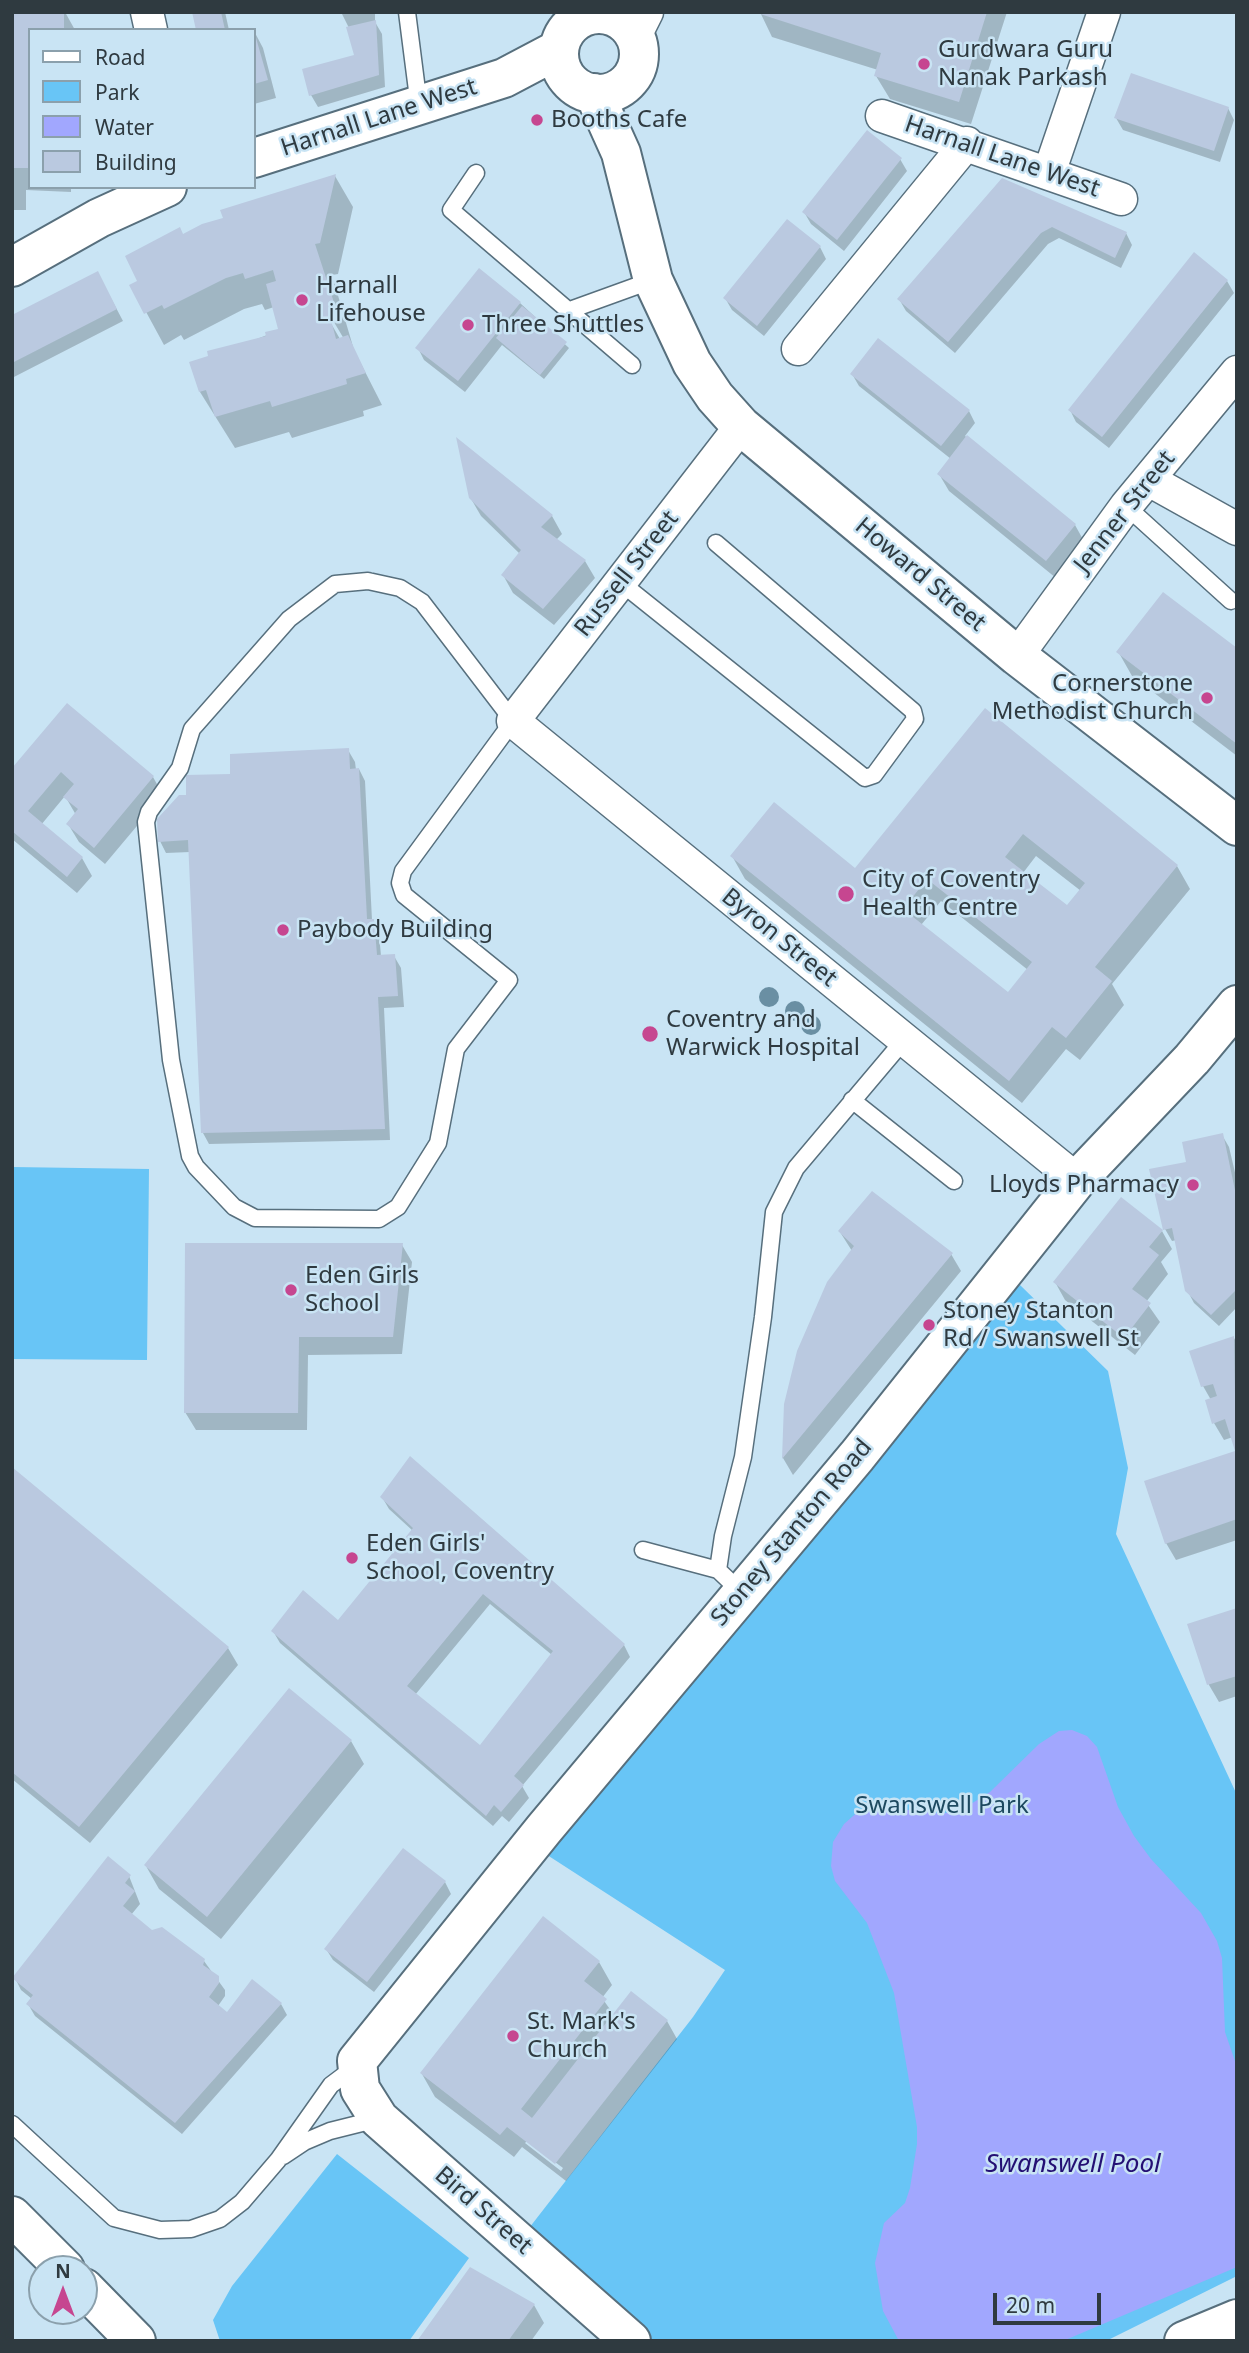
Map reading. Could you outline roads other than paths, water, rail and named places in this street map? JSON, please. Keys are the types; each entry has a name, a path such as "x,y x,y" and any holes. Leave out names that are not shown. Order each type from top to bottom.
{"main road":[{"path":"599,13 622,22 641,24 637,67 586,77 570,26 579,19 599,13"},
{"name":"Harnall Lane West","path":"256,157 504,78 586,77"},
{"name":"Howard Street","path":"586,77 621,153 653,279 692,363 741,426 1017,656 1237,826"},
{"path":"12,267 99,218 163,189"},
{"name":"Stoney Stanton Road","path":"355,2067 544,1829 729,1581 857,1456 1077,1180 1192,1059 1237,1005"},
{"path":"1192,1059 1213,1043 1224,1042 1237,1047"},
{"name":"Bird Street","path":"355,2067 360,2089 379,2119 631,2341"},
{"path":"12,2216 51,2255"},
{"path":"98,2302 136,2341"},
{"path":"1184,2341 1237,2319"}],"street":[{"path":"1049,173 1104,12"},
{"name":"Harnall Lane West","path":"882,116 967,143 1121,199"},
{"path":"798,349 967,143"},
{"name":"Jenner Street","path":"1017,656 1126,506 1237,372"},
{"name":"Russell Street","path":"513,722 741,426"},
{"path":"1149,480 1237,528"},
{"name":"Byron Street","path":"513,722 1077,1180"}],"lane":[{"path":"407,12 419,106"},
{"path":"476,173 451,210 632,365"},
{"path":"570,310 653,279"},
{"path":"1126,506 1231,601"},
{"path":"620,582 866,778 874,775 915,719 913,710 716,543"},
{"path":"368,581 400,588 422,602 513,722 403,871 400,883 404,895 509,980 456,1049 438,1143 398,1207 379,1219 255,1218 246,1214 234,1207 196,1167 190,1156 171,1060 146,822 149,812 180,768 192,729 289,619 335,584 368,581"},
{"path":"643,1550 729,1581 723,1536 743,1457 763,1317 774,1212 796,1168 904,1040"},
{"path":"852,1100 954,1181"},
{"path":"12,2124 114,2218 160,2230 191,2229 220,2219 242,2202 278,2160 331,2085 355,2067"},
{"path":"278,2160 304,2142 330,2131 379,2119"}],"water":[{"name":"Swanswell Pool","path":"1072,1730 1087,1736 1097,1747 1118,1807 1134,1836 1151,1859 1201,1913 1217,1941 1222,1958 1225,2032 1237,2067 1237,2267 1063,2341 899,2341 883,2311 875,2263 884,2223 905,2203 910,2188 917,2127 894,1993 867,1923 835,1881 831,1866 833,1842 844,1824 861,1809 917,1810 942,1814 966,1807 990,1792 1039,1744 1059,1731"}],"place":[{"name":"Gurdwara Guru Nanak Parkash","path":"924,64"},
{"name":"Booths Cafe","path":"537,120"},
{"name":"Harnall Lifehouse","path":"302,300"},
{"name":"Three Shuttles","path":"468,325"},
{"name":"Cornerstone Methodist Church","path":"1207,698"},
{"name":"City of Coventry Health Centre","path":"846,894"},
{"name":"Paybody Building","path":"283,930"},
{"name":"Coventry and Warwick Hospital","path":"650,1034"},
{"name":"Lloyds Pharmacy","path":"1193,1185"},
{"name":"Eden Girls School","path":"291,1290"},
{"name":"Stoney Stanton Rd / Swanswell St","path":"929,1325"},
{"name":"Eden Girls' School, Coventry","path":"352,1558"},
{"name":"St. Mark's Church","path":"513,2036"}],"park label":[{"name":"Swanswell Park","path":"942,1806"}]}
